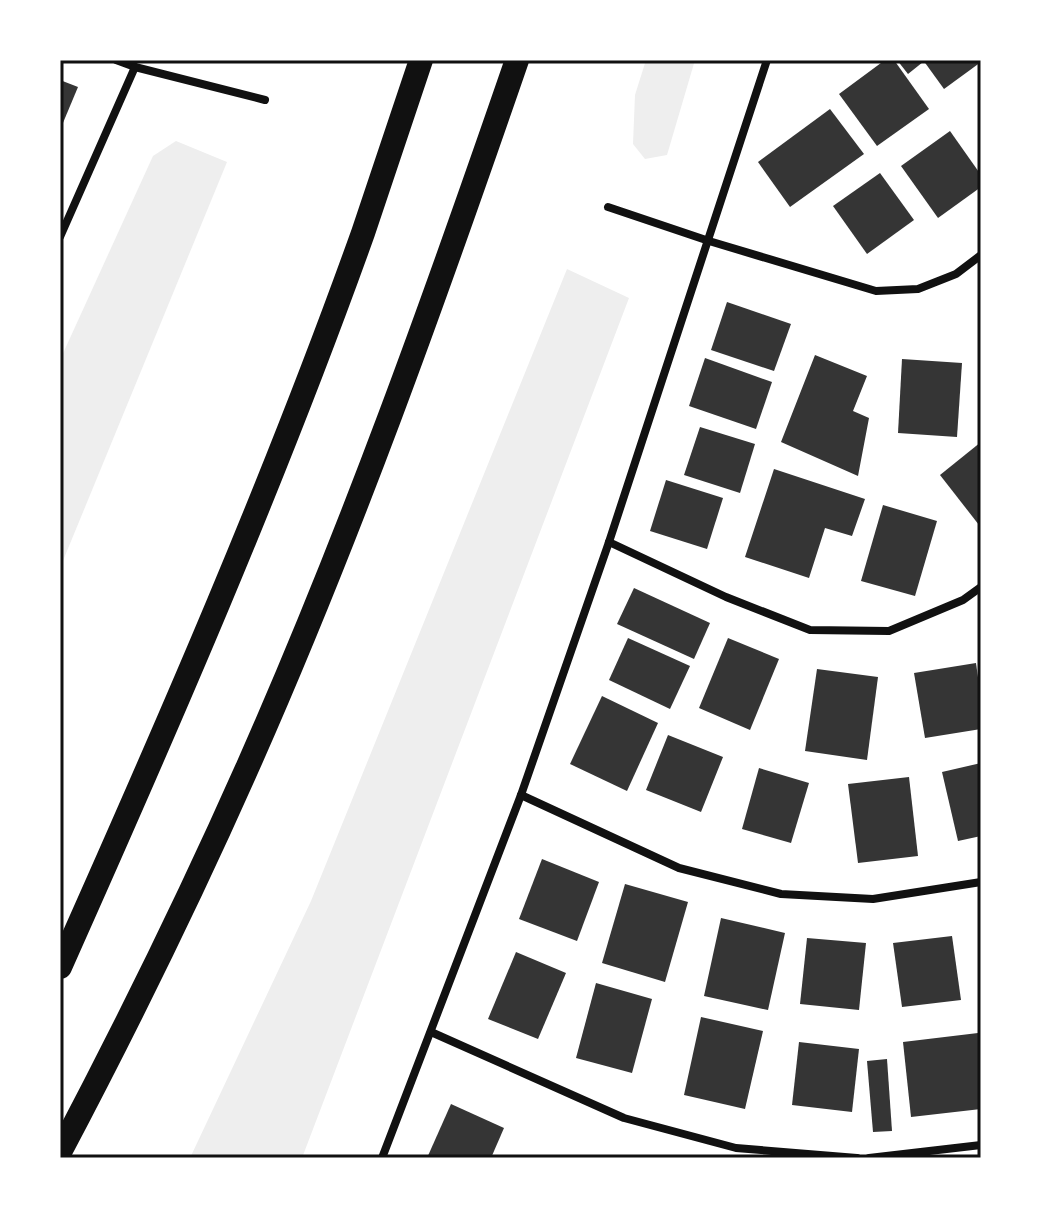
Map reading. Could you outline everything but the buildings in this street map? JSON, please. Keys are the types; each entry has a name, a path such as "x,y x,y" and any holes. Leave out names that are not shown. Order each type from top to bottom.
{"highway":[{"path":"60,967 165,733 264,490 363,233 421,60"},
{"path":"60,1152 137,1006 248,764 349,521 448,260 517,60"}],"street":[{"path":"116,60 265,100"},
{"path":"382,1158 521,795 609,542 767,60"},
{"path":"60,237 135,67"},
{"path":"608,207 876,291 918,289 956,274 981,255"},
{"path":"609,542 726,597 810,630 889,631 963,600 981,587"},
{"path":"521,795 679,868 781,894 873,899 981,882"},
{"path":"431,1032 624,1118 736,1148 857,1158"},
{"path":"869,1158 981,1145"}],"shaded area":[{"path":"646,60 695,60 667,155 645,159 633,144 635,95"},
{"path":"176,141 227,162 60,568 60,360 153,156"},
{"path":"567,269 629,298 302,1158 190,1158 311,901"}]}
